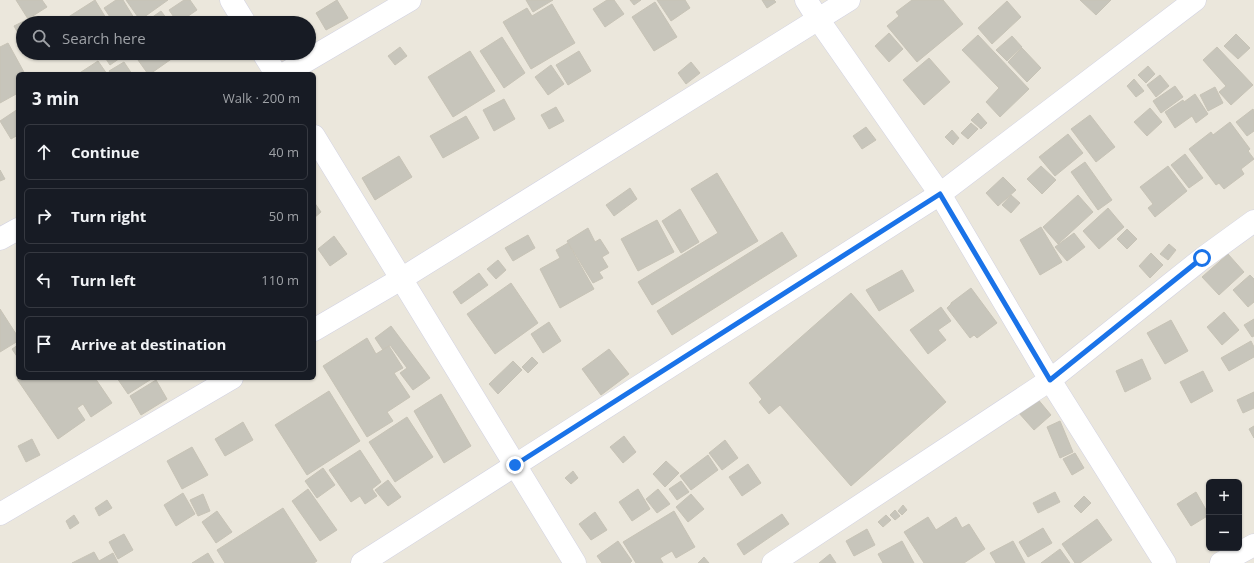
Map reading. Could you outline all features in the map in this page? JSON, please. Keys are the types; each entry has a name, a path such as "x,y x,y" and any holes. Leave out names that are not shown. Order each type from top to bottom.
{"street":[{"path":"231,0 241,16"},
{"path":"316,55 410,0"},
{"path":"806,0 818,20 940,194 1050,380 1165,563"},
{"path":"316,329 401,279 849,0"},
{"path":"362,563 940,194 1195,0"},
{"path":"267,60 275,72"},
{"path":"287,72 308,60"},
{"path":"316,139 575,563"},
{"path":"773,563 1050,380 1202,258 1254,221"},
{"path":"0,239 16,230"},
{"path":"0,514 229,380"},
{"path":"1221,563 1254,545"}],"building":[{"path":"16,0 42,0 47,7 33,16 26,16"},
{"path":"95,0 105,16 70,16"},
{"path":"116,0 123,0 133,16 109,16 104,8"},
{"path":"126,0 168,0 146,16 137,16"},
{"path":"184,0 190,0 197,10 188,16 173,16 169,10"},
{"path":"337,0 348,18 326,30 316,13"},
{"path":"526,0 553,0 533,12"},
{"path":"607,0 614,0 624,14 605,27 593,9"},
{"path":"630,0 641,0 634,5"},
{"path":"657,0 685,0 690,8 671,21"},
{"path":"762,0 774,0 776,2 767,8"},
{"path":"912,0 943,0 963,24 917,62 887,26 899,16 896,12"},
{"path":"1080,0 1111,0 1096,15"},
{"path":"1007,1 1021,17 992,44 978,28"},
{"path":"655,2 677,37 654,51 632,17"},
{"path":"552,4 575,43 531,69 503,22 527,8 532,16"},
{"path":"161,11 165,16 154,16"},
{"path":"889,33 903,49 889,62 875,46"},
{"path":"1236,34 1250,48 1238,59 1224,46"},
{"path":"978,35 1029,89 1000,117 986,102 999,88 962,50"},
{"path":"1012,36 1022,47 1007,61 996,50"},
{"path":"502,37 525,73 504,88 480,51"},
{"path":"8,43 24,72 16,72 16,94 0,103 0,47"},
{"path":"400,47 407,56 395,65 388,56"},
{"path":"1217,47 1253,85 1231,105 1219,92 1226,86 1203,60"},
{"path":"1022,48 1041,68 1027,82 1008,62"},
{"path":"470,51 495,91 453,117 428,77"},
{"path":"579,51 591,71 568,85 556,65"},
{"path":"929,58 950,82 924,105 903,80"},
{"path":"107,60 117,60 110,65"},
{"path":"138,60 170,60 153,72 147,72"},
{"path":"98,61 106,72 81,72"},
{"path":"124,62 131,72 110,72 109,71"},
{"path":"691,62 700,73 686,84 678,73"},
{"path":"551,65 564,84 548,95 535,77"},
{"path":"1148,66 1155,74 1146,83 1138,75"},
{"path":"1160,75 1169,86 1156,97 1147,85"},
{"path":"1134,79 1144,91 1136,97 1127,86"},
{"path":"1175,86 1183,97 1161,113 1153,101"},
{"path":"1215,87 1223,103 1208,111 1200,95"},
{"path":"1195,94 1208,114 1196,123 1192,116 1175,128 1165,112 1183,100 1184,102"},
{"path":"504,99 515,119 494,131 483,110"},
{"path":"556,107 564,121 549,129 541,115"},
{"path":"1150,108 1162,122 1147,136 1134,122"},
{"path":"1253,109 1254,131 1247,136 1236,122"},
{"path":"16,110 16,136 11,139 0,121"},
{"path":"978,113 987,123 981,129 971,120"},
{"path":"1090,115 1115,147 1096,162 1071,129"},
{"path":"466,116 479,138 443,158 430,136"},
{"path":"1230,122 1250,149 1248,151 1254,159 1241,169 1244,174 1224,189 1219,183 1216,185 1189,149 1211,132 1213,135"},
{"path":"971,123 978,129 968,139 961,133"},
{"path":"866,127 876,140 862,149 853,136"},
{"path":"952,130 959,138 953,145 945,137"},
{"path":"1068,134 1083,153 1055,176 1039,157"},
{"path":"1185,154 1203,178 1189,188 1171,165"},
{"path":"399,156 412,177 375,200 362,178"},
{"path":"1085,162 1112,200 1098,210 1071,172"},
{"path":"1041,166 1056,180 1042,194 1027,179"},
{"path":"1168,166 1187,191 1155,217 1148,208 1153,204 1140,187"},
{"path":"0,170 5,179 0,181"},
{"path":"717,173 758,241 652,305 638,282 718,233 691,189"},
{"path":"1003,177 1016,190 998,206 986,193"},
{"path":"630,188 637,199 614,216 606,205"},
{"path":"1011,195 1020,203 1011,213 1002,205"},
{"path":"1078,195 1093,212 1058,244 1043,227"},
{"path":"316,205 321,212 316,216"},
{"path":"1108,208 1124,227 1099,249 1083,231"},
{"path":"680,209 699,242 681,253 662,221"},
{"path":"657,220 674,252 638,271 621,239"},
{"path":"1041,227 1062,262 1040,275 1020,240"},
{"path":"588,228 595,242 600,239 609,253 602,257 608,267 599,272 603,278 593,283 567,241"},
{"path":"1127,229 1137,239 1127,249 1117,239"},
{"path":"782,232 797,256 672,335 657,311"},
{"path":"1074,233 1085,247 1067,261 1055,247"},
{"path":"528,235 535,248 513,261 505,248"},
{"path":"334,236 347,254 330,266 318,249"},
{"path":"568,243 594,289 560,308 540,269 560,258 556,250"},
{"path":"1169,244 1176,250 1168,260 1160,254"},
{"path":"1151,253 1163,265 1150,278 1139,266"},
{"path":"1228,254 1244,272 1219,295 1202,277"},
{"path":"498,260 506,270 496,279 487,269"},
{"path":"902,270 914,291 879,311 866,290"},
{"path":"479,273 488,285 461,304 453,292"},
{"path":"1250,275 1254,279 1254,302 1248,307 1233,290"},
{"path":"511,283 538,323 495,354 467,314"},
{"path":"971,288 997,323 977,338 974,335 970,338 947,308 951,303"},
{"path":"851,293 946,402 851,486 780,405 769,414 759,402 762,399 749,383"},
{"path":"941,307 951,321 938,330 946,340 928,354 910,330"},
{"path":"0,309 16,334 16,342 0,352"},
{"path":"1224,312 1239,330 1222,345 1207,327"},
{"path":"1254,319 1254,336 1252,337 1244,325"},
{"path":"1171,320 1188,351 1165,364 1147,333"},
{"path":"549,322 561,341 543,353 531,334"},
{"path":"391,326 430,378 413,390 400,373 407,368 390,345 383,350 375,338"},
{"path":"367,338 376,354 389,346 403,368 394,373 410,397 387,412 393,421 367,437 323,366"},
{"path":"1251,341 1254,347 1254,357 1229,371 1221,358"},
{"path":"16,346 16,355 12,349"},
{"path":"609,349 629,374 601,395 582,369"},
{"path":"532,357 538,363 528,373 522,367"},
{"path":"1142,359 1151,379 1125,392 1116,371"},
{"path":"513,361 522,370 498,394 489,384"},
{"path":"1203,371 1213,391 1191,403 1180,382"},
{"path":"18,380 96,380 112,403 91,417 83,404 77,408 85,420 58,439"},
{"path":"118,380 150,380 128,394"},
{"path":"156,380 167,399 141,415 130,396"},
{"path":"329,391 360,441 307,475 275,425"},
{"path":"1254,392 1254,408 1243,413 1237,400"},
{"path":"441,394 471,446 444,463 414,411"},
{"path":"1036,397 1051,415 1034,430 1018,412"},
{"path":"407,417 433,457 395,482 369,442"},
{"path":"1060,421 1073,452 1060,458 1047,427"},
{"path":"243,422 253,440 225,456 215,439"},
{"path":"1254,426 1254,438 1249,429"},
{"path":"624,436 636,452 623,463 610,447"},
{"path":"32,439 40,455 26,462 18,446"},
{"path":"725,440 738,458 722,470 709,453"},
{"path":"192,447 208,475 182,489 167,461"},
{"path":"360,450 381,482 372,489 377,496 365,504 360,496 351,502 329,470"},
{"path":"1075,453 1084,468 1072,475 1063,459"},
{"path":"708,455 718,470 691,490 680,476"},
{"path":"666,461 679,473 665,487 653,474"},
{"path":"748,464 761,483 742,496 729,477"},
{"path":"323,468 335,485 317,498 305,481"},
{"path":"573,471 578,478 571,484 565,478"},
{"path":"388,480 401,497 388,506 375,490"},
{"path":"681,481 689,492 677,500 669,489"},
{"path":"308,489 337,530 320,541 292,501"},
{"path":"638,489 650,509 632,521 619,502"},
{"path":"658,489 670,504 657,513 646,499"},
{"path":"1055,492 1060,502 1038,513 1033,503"},
{"path":"1196,492 1206,510 1206,517 1191,526 1177,504"},
{"path":"183,493 195,514 176,526 164,505"},
{"path":"203,494 210,511 198,516 190,500"},
{"path":"691,494 704,509 688,522 676,507"},
{"path":"1084,496 1091,503 1081,513 1074,506"},
{"path":"107,500 112,508 99,516 95,508"},
{"path":"903,505 907,510 902,515 898,511"},
{"path":"283,508 317,561 314,563 225,563 217,550"},
{"path":"895,510 900,516 895,520 890,515"},
{"path":"217,511 232,532 216,543 202,522"},
{"path":"674,511 695,547 676,558 672,551 660,558 663,563 636,563 623,542"},
{"path":"595,512 607,530 591,540 579,524"},
{"path":"782,514 789,524 744,555 737,544"},
{"path":"74,515 79,523 70,529 66,521"},
{"path":"886,515 891,520 883,527 878,522"},
{"path":"928,517 936,530 956,517 962,528 969,524 985,549 964,563 924,563 904,532"},
{"path":"1097,519 1112,540 1080,563 1075,563 1062,544"},
{"path":"1043,528 1052,543 1028,557 1019,542"},
{"path":"867,529 875,545 854,556 846,541"},
{"path":"124,534 133,550 118,559 109,542"},
{"path":"618,541 632,561 630,563 602,563 597,556"},
{"path":"902,541 914,563 883,563 878,554"},
{"path":"1013,541 1025,563 996,563 990,553"},
{"path":"1060,549 1070,563 1041,563"},
{"path":"94,552 99,561 113,553 118,563 72,563"},
{"path":"208,553 214,563 192,563"},
{"path":"830,554 836,563 819,563"},
{"path":"704,557 709,563 698,563"}],"route":[{"path":"515,465 940,194 1050,380 1202,258"}]}
